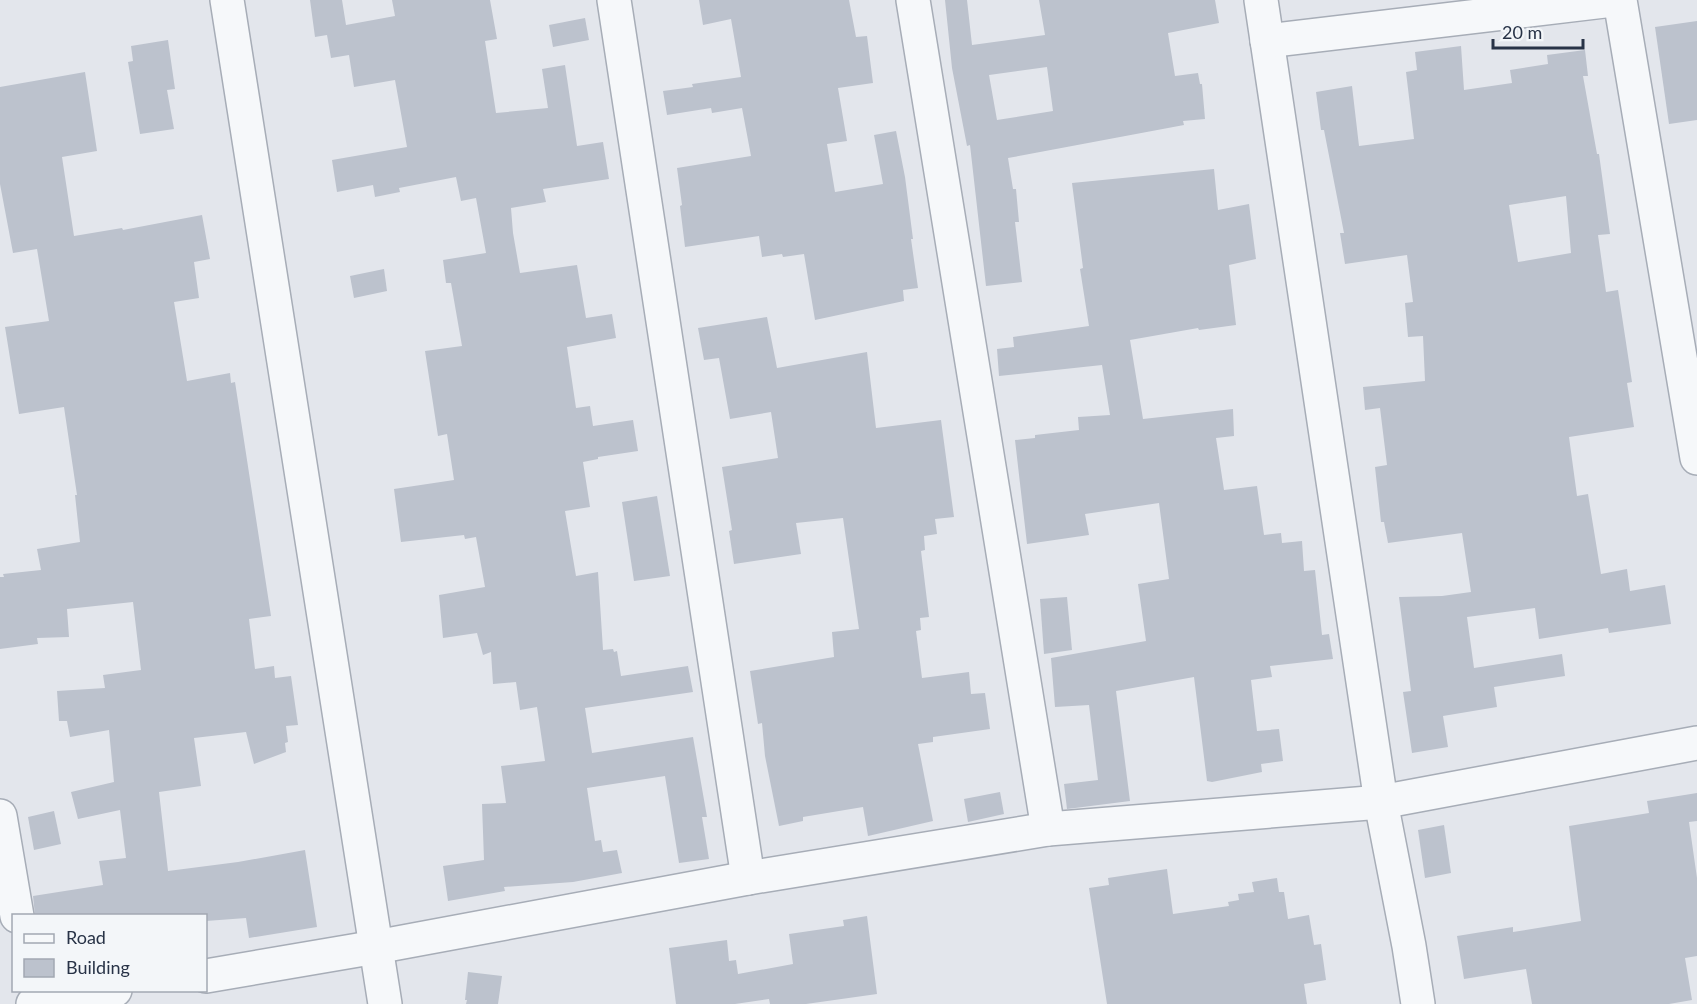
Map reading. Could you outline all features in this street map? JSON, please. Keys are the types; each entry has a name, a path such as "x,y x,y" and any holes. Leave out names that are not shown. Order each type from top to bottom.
{"street":[{"path":"227,0 385,1004"},
{"path":"614,0 747,878"},
{"path":"913,0 1048,830"},
{"path":"1261,0 1381,802 1418,1004"},
{"path":"1267,41 1613,0"},
{"path":"1620,0 1697,458"},
{"path":"207,975 376,947 747,878 1048,830 1381,802 1697,743"},
{"path":"0,816 17,914"},
{"path":"32,1004 103,992"}],"building":[{"path":"310,0 342,0 346,25 395,16 392,0 490,0 497,39 485,41 496,113 548,108 542,69 565,65 577,146 603,142 609,179 543,189 546,202 511,208 513,233 520,273 577,265 586,318 612,314 616,338 567,347 576,408 590,406 593,426 633,420 638,451 598,457 598,459 583,462 590,507 565,511 576,576 598,572 603,650 617,651 621,676 688,666 693,692 585,708 592,753 693,737 707,817 702,817 709,859 679,863 665,776 587,788 595,841 601,840 603,852 617,850 622,873 573,882 504,887 505,891 448,901 443,866 484,860 482,804 506,803 501,766 545,761 537,707 520,710 516,682 493,684 491,652 483,655 477,633 443,638 439,595 485,587 476,537 465,539 464,535 401,542 394,489 454,480 447,434 438,436 425,351 462,346 451,283 446,283 443,260 486,253 476,198 461,201 456,177 399,188 400,192 375,197 373,185 337,192 332,160 407,147 395,80 354,87 349,55 331,58 327,35 315,37"},
{"path":"699,0 849,0 856,37 867,36 873,83 838,88 847,141 827,144 835,192 883,184 874,135 896,131 905,177 918,288 903,290 904,301 815,320 804,254 762,257 759,236 685,247 677,168 751,156 742,108 712,113 711,108 667,115 663,91 741,77 731,19 703,25"},
{"path":"945,0 967,0 972,45 1045,35 1039,0 1215,0 1219,23 1168,33 1175,76 1198,73 1200,84 1202,84 1205,119 1183,121 1184,125 1008,158 1013,189 1016,189 1019,222 1015,222 1022,282 986,286 970,145 967,146 952,68","holes":["1047,67 1053,111 997,120 989,75"]},
{"path":"585,18 589,40 553,47 549,25"},
{"path":"1697,21 1697,120 1669,124 1655,27"},
{"path":"168,40 175,89 167,90 174,129 140,134 128,62 133,61 131,46"},
{"path":"1461,46 1464,90 1512,83 1510,70 1548,64 1547,55 1585,50 1588,76 1583,76 1597,154 1599,154 1610,234 1598,235 1606,292 1618,290 1632,382 1627,383 1634,427 1569,437 1577,496 1588,494 1601,574 1627,569 1630,591 1665,585 1671,624 1609,633 1608,628 1539,639 1535,608 1467,617 1474,668 1562,654 1565,676 1494,687 1497,707 1443,716 1448,747 1412,753 1403,692 1411,691 1399,597 1442,596 1471,592 1462,533 1388,543 1384,522 1381,522 1375,467 1387,465 1380,408 1365,410 1363,387 1425,381 1423,336 1408,337 1405,303 1413,302 1407,255 1345,264 1340,233 1344,233 1324,130 1321,130 1316,92 1352,86 1359,146 1414,139 1406,72 1417,70 1415,52","holes":["1566,196 1571,253 1518,262 1509,205"]},
{"path":"85,72 97,151 62,157 74,236 122,228 123,230 202,215 210,259 194,262 199,298 174,302 187,381 230,373 231,383 235,382 271,616 249,619 255,669 274,666 275,678 291,676 298,725 286,726 288,742 285,743 286,752 254,764 246,732 194,738 201,786 159,792 168,871 305,850 317,927 249,938 246,918 207,921 207,914 35,914 33,896 103,885 99,861 126,858 120,810 78,819 71,792 114,782 109,730 70,737 67,721 59,721 57,691 105,688 103,675 141,670 133,602 67,609 69,637 37,638 38,644 0,649 0,577 4,577 3,574 41,570 37,549 80,542 75,495 77,495 64,407 19,414 5,327 49,321 37,249 13,253 0,184 0,87"},
{"path":"1214,169 1218,210 1249,204 1256,259 1229,265 1236,325 1199,330 1198,328 1130,340 1143,419 1233,409 1234,436 1216,438 1224,490 1257,486 1264,535 1281,533 1282,543 1302,541 1304,571 1315,570 1322,635 1329,634 1333,659 1270,666 1272,677 1251,680 1257,731 1279,729 1283,761 1261,764 1262,772 1212,782 1207,781 1194,677 1116,691 1130,801 1067,809 1064,784 1098,780 1089,705 1055,707 1051,658 1146,641 1138,584 1169,579 1159,503 1085,514 1089,535 1027,544 1015,440 1035,438 1035,435 1079,430 1078,417 1110,415 1102,365 999,376 997,349 1014,347 1013,337 1089,326 1080,269 1083,268 1072,183"},
{"path":"384,269 387,291 354,298 350,276"},
{"path":"767,317 777,368 867,352 876,428 941,420 954,517 935,519 937,534 924,536 925,550 921,551 929,617 920,618 921,630 916,631 922,678 969,672 971,694 985,693 990,729 933,737 933,742 918,744 933,821 868,836 863,807 803,817 803,821 779,826 765,756 762,723 758,724 750,671 834,657 832,632 859,629 843,518 796,523 801,554 734,564 729,531 732,530 722,467 778,458 771,412 730,419 719,358 704,360 698,328"},
{"path":"657,496 670,576 634,581 622,502"},
{"path":"1067,597 1072,650 1044,654 1040,599"},
{"path":"1000,792 1004,814 968,822 964,799"},
{"path":"1697,793 1697,821 1689,822 1697,878 1697,956 1685,958 1692,1000 1669,1004 1532,1004 1526,969 1464,979 1457,936 1513,927 1513,932 1581,921 1569,826 1649,813 1647,801"},
{"path":"54,811 61,844 34,850 28,817"},
{"path":"1444,825 1451,873 1425,878 1418,830"},
{"path":"1167,869 1173,914 1229,906 1228,902 1239,900 1238,894 1254,892 1252,882 1277,878 1279,892 1284,892 1288,919 1309,915 1314,945 1321,944 1326,980 1304,984 1307,1004 1107,1004 1089,888 1109,885 1108,878"},
{"path":"867,916 877,994 806,1004 770,1004 769,999 735,1004 676,1004 669,948 727,940 729,961 736,960 738,974 793,964 789,934 844,926 843,920"},
{"path":"468,972 502,976 498,1004 466,1004"}]}
